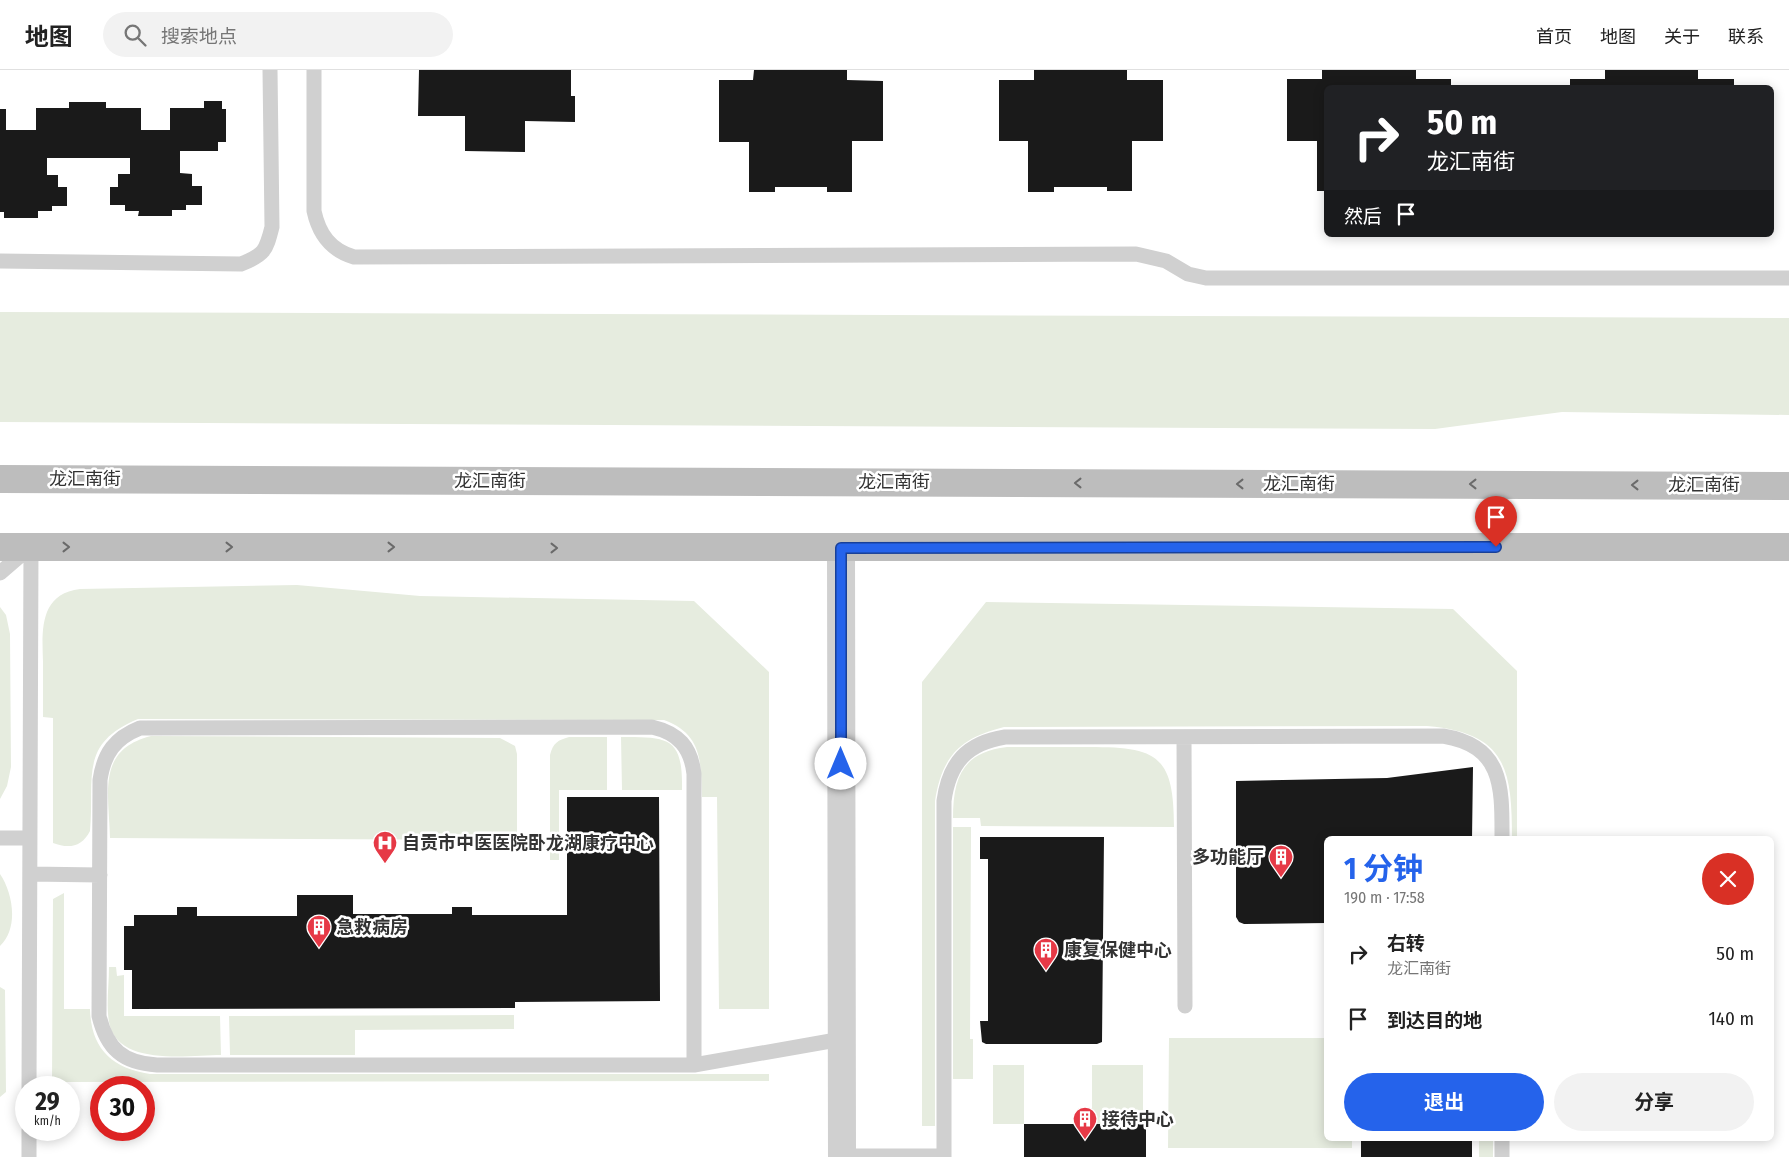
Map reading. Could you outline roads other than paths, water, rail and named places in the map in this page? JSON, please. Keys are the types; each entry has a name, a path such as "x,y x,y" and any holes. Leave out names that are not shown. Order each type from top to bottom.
{"main road":[{"name":"龙汇南街","path":"0,479 1789,486"},
{"path":"0,547 1789,547"}],"street":[{"path":"841,548 842,1157"}],"lane":[{"path":"0,261 241,264 260,256 267,247 272,227 270,70"},
{"path":"314,70 316,218 323,236 331,246 342,254 354,258 1136,254 1166,261 1188,274 1206,278 1789,278"},
{"path":"0,573 30,547"},
{"path":"29,1076 30,547"},
{"path":"694,1065 694,774 687,748 678,737 666,730 652,727 140,728 125,734 108,751 102,764 100,780 99,1016 104,1035 116,1050 128,1060 157,1065 694,1065 842,1039"},
{"path":"842,1157 944,1156 944,801 946,787 956,764 977,745 1005,737 1443,736 1459,739 1475,747 1488,758 1497,771 1502,796 1502,836"},
{"path":"1184,737 1185,1006"},
{"path":"0,838 30,838"},
{"path":"30,874 100,875"},
{"path":"29,1141 29,1157"},
{"path":"1502,1141 1502,1157"}],"place":[{"name":"自贡市中医医院卧龙湖康疗中心","path":"385,864"},
{"name":"多功能厅","path":"1281,878"},
{"name":"急救病房","path":"319,948"},
{"name":"康复保健中心","path":"1046,971"},
{"name":"接待中心","path":"1085,1140"}]}
